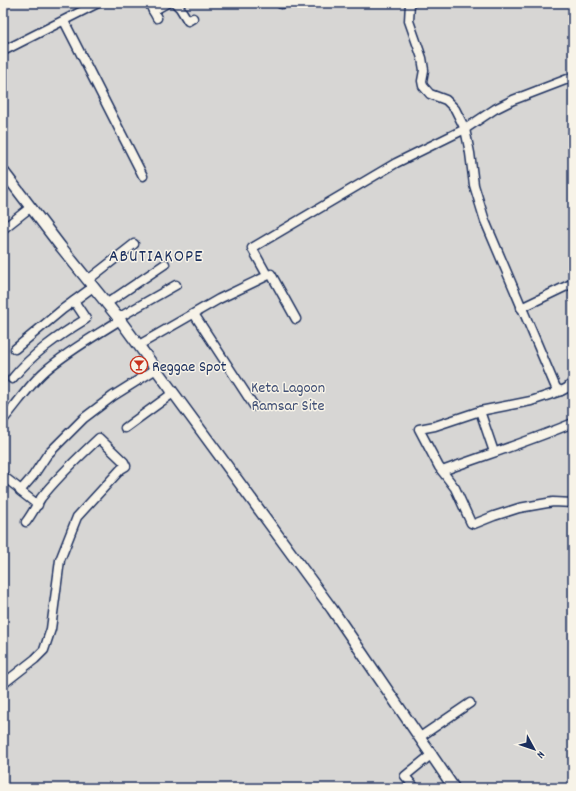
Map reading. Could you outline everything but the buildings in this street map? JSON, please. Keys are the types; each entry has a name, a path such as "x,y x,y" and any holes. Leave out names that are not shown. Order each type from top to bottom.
{"main road":[{"path":"3,171 90,284 119,319 332,609 454,788"}],"street":[{"path":"3,51 98,3"},
{"path":"149,3 155,14 167,3"},
{"path":"174,3 180,8 188,21 193,18"},
{"path":"410,3 409,21 422,58 424,70 422,81 423,86 430,94 446,100 455,109 465,129 474,185 485,221 556,388 560,390"},
{"path":"64,21 143,176"},
{"path":"267,276 252,248 390,166 465,129 495,109 573,77"},
{"path":"3,229 31,207"},
{"path":"15,349 74,301 90,284 134,244"},
{"path":"106,304 127,288 165,264"},
{"path":"139,346 154,335 241,288 271,274 296,319"},
{"path":"521,308 573,283"},
{"path":"3,420 34,382 46,370 119,319 176,285"},
{"path":"12,379 23,365 47,345 61,334 86,319 74,301"},
{"path":"194,314 254,406"},
{"path":"21,490 33,476 47,455 84,418 113,396 156,369"},
{"path":"573,382 567,388 531,401 480,411 435,426 419,429 438,467 455,488 470,521 474,524 519,508 554,502 573,503"},
{"path":"125,428 174,393"},
{"path":"480,411 494,452"},
{"path":"442,471 528,441 573,423"},
{"path":"3,684 44,650 51,629 60,560 77,517 121,469 126,466 124,462 99,438 55,482 40,500 26,522"},
{"path":"3,476 38,505"},
{"path":"420,737 470,703"},
{"path":"415,788 405,776 432,754"}],"green space":[{"name":"Keta Lagoon Ramsar Site","path":"3,3 573,3 573,788 3,788"}],"place":[{"name":"Reggae Spot","path":"139,365"}],"district":[{"name":"ABUTIAKOPE","path":"156,255"}]}
